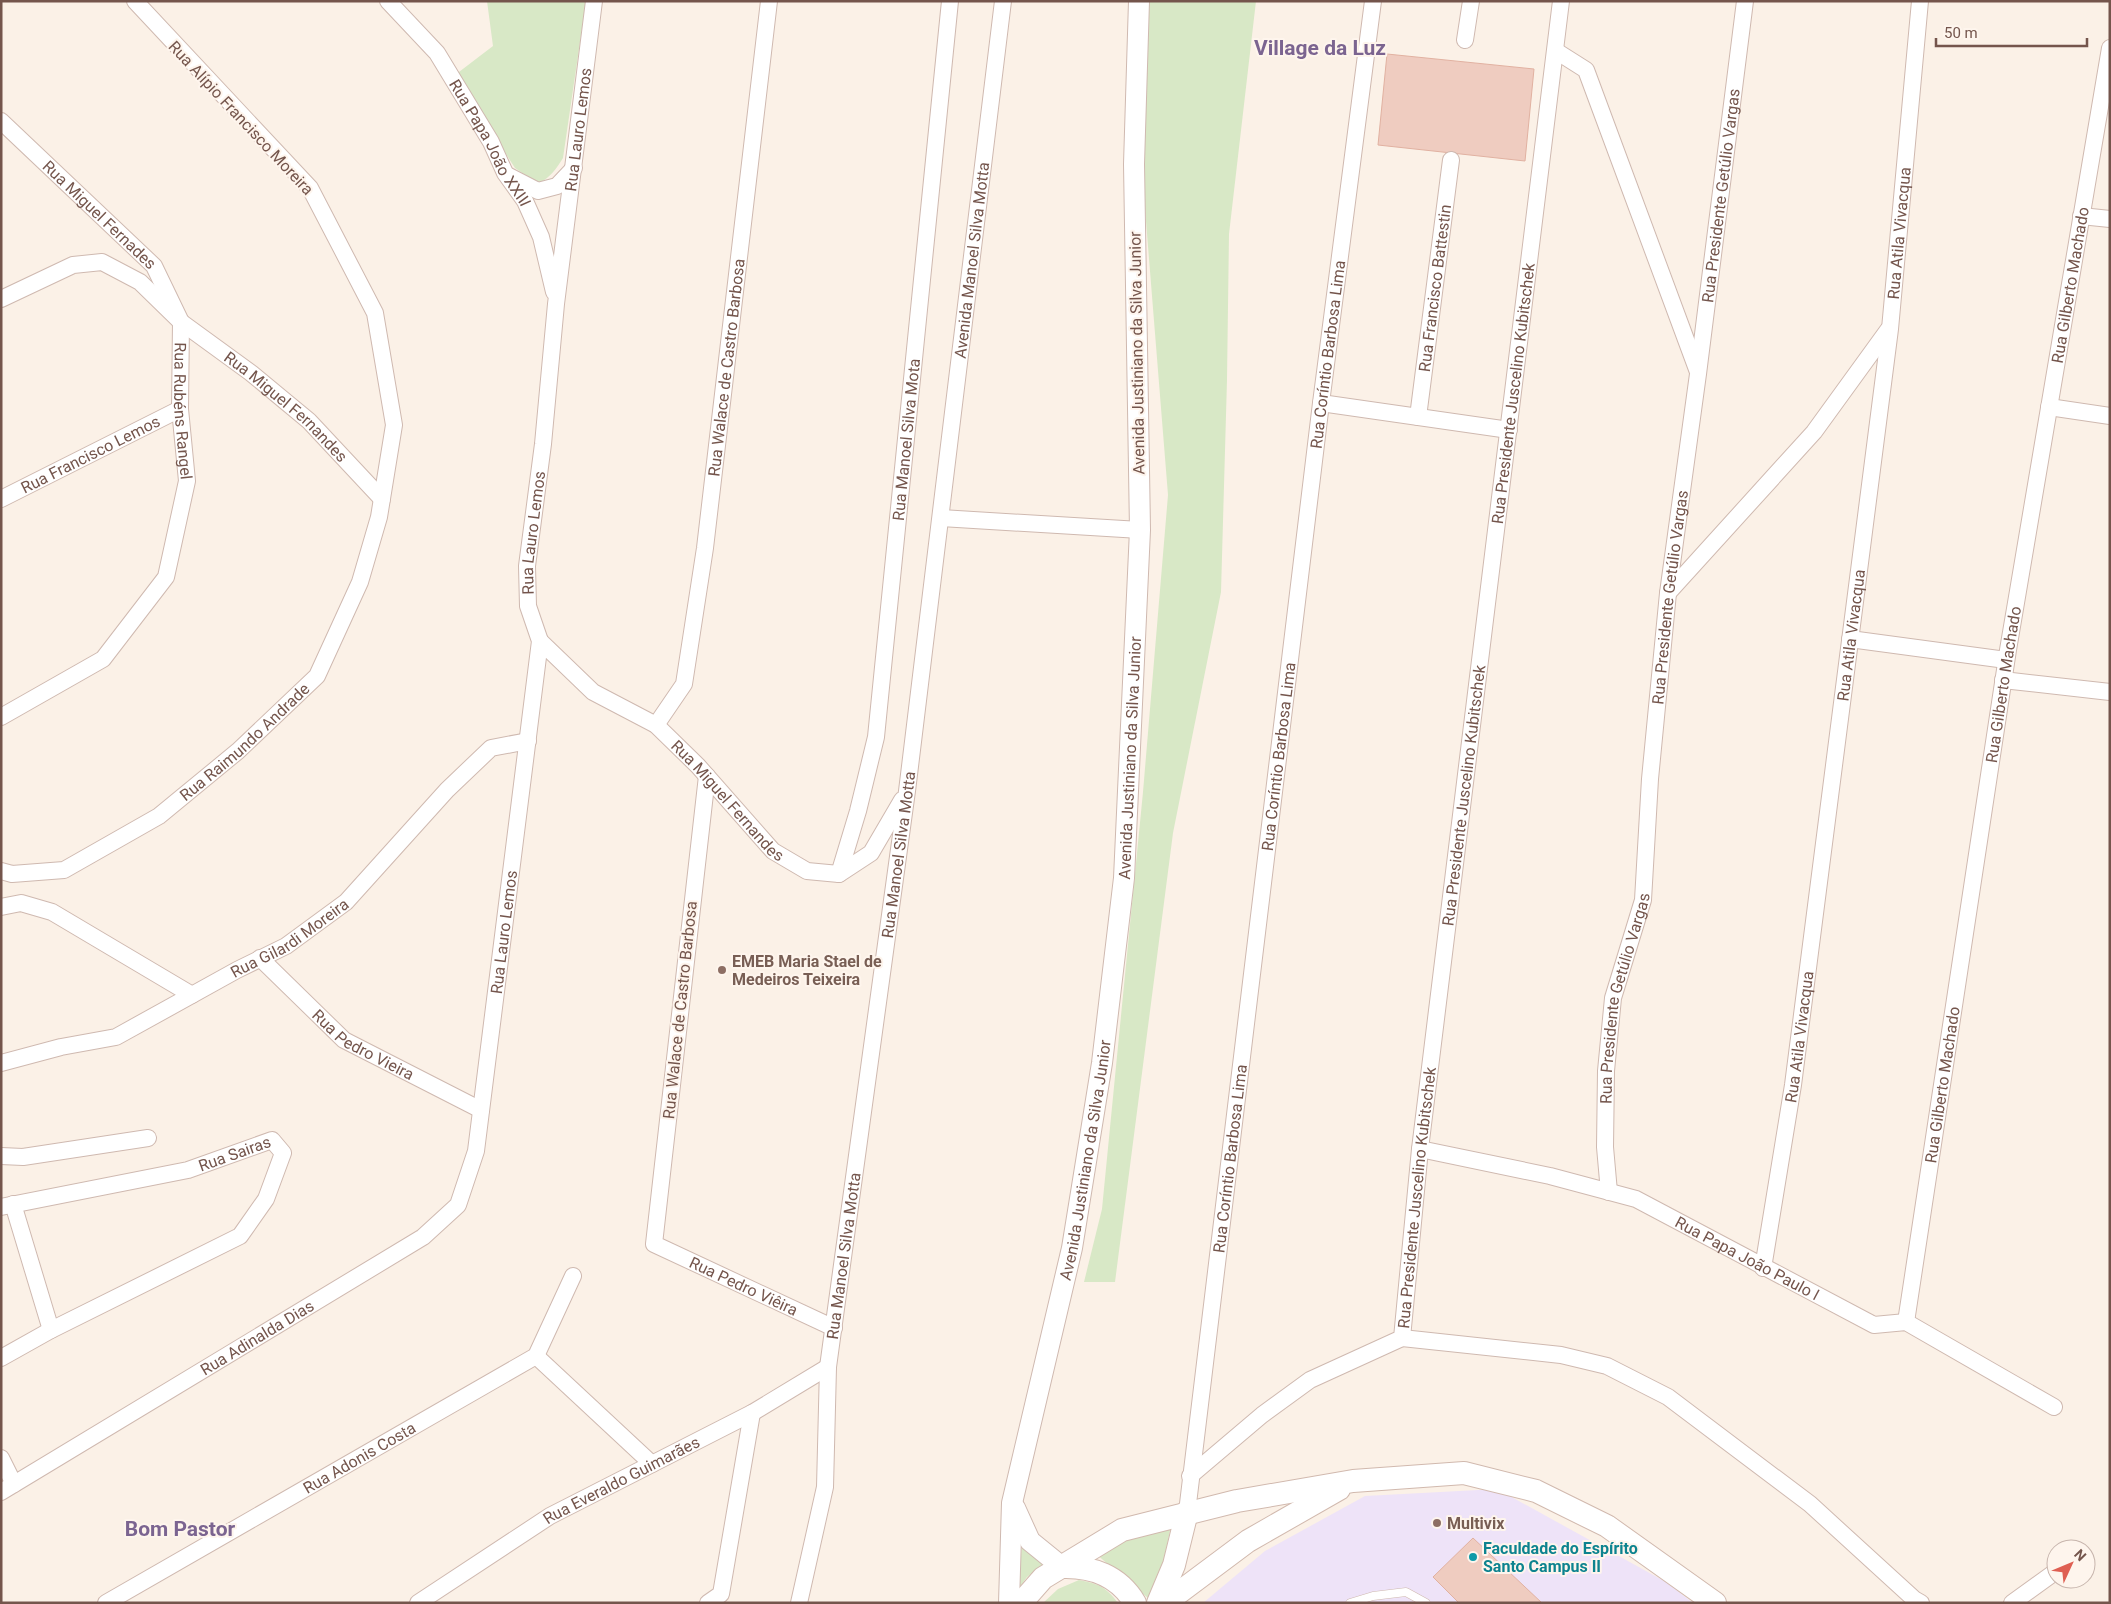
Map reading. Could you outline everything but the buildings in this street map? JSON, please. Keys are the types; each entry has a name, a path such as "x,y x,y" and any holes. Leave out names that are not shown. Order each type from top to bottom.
{"main road":[{"path":"1021,1603 1043,1578 1122,1530 1187,1512 1237,1501 1353,1481 1464,1473 1536,1490 1607,1526 1715,1603"},
{"path":"1165,1603 1248,1541 1353,1481"},
{"path":"1158,1603 1174,1565 1187,1512"},
{"path":"1062,1567 1080,1566 1098,1571 1114,1579 1128,1592 1135,1603"}],"street":[{"name":"Rua Alípio Francisco Moreira","path":"134,1 310,188 376,313 394,425 382,500"},
{"name":"Rua Papa João XXIII","path":"388,1 437,53 491,142 505,174 525,201 541,237 556,304"},
{"name":"Rua Lauro Lemos","path":"476,1151 540,642 528,606 527,566 543,444 556,304 594,1"},
{"name":"Rua Walace de Castro Barbosa","path":"656,724 684,684 705,548 769,1"},
{"name":"Rua Manoel Silva Mota","path":"839,874 858,810 876,737 950,1"},
{"name":"Avenida Manoel Silva Motta","path":"941,518 1003,1"},
{"name":"Avenida Justiniano da Silva Junior","path":"1009,1603 1012,1503 1072,1248 1102,1063 1124,878 1140,530 1134,164 1139,1"},
{"name":"Rua Coríntio Barbosa Lima","path":"1187,1512 1320,403 1373,1"},
{"path":"1465,40 1471,1"},
{"name":"Rua Presidente Juscelino Kubitschek","path":"1190,1476 1262,1415 1310,1380 1402,1338 1420,1149 1561,1"},
{"name":"Rua Presidente Getúlio Vargas","path":"1609,1192 1605,1147 1606,1062 1613,998 1643,900 1650,779 1668,593 1698,374 1745,1"},
{"name":"Rua Atila Vivacqua","path":"1763,1268 1793,1085 1890,329 1920,1"},
{"name":"Rua Gilberto Machado","path":"1906,1322 2006,660 2081,216 2107,83 2110,48"},
{"path":"1556,51 1586,70 1698,374"},
{"name":"Rua Miguel Fernades","path":"1,121 154,266 181,322"},
{"name":"Rua Francisco Battestin","path":"1418,417 1451,160"},
{"path":"505,174 538,190 557,186 574,168"},
{"path":"2081,216 2110,219"},
{"name":"Rua Miguel Fernandes","path":"1,299 72,265 102,262 140,282 181,322 251,373 309,421 382,500"},
{"name":"Rua Rubéns Rangel","path":"1,717 103,659 166,577 187,481 180,409 181,322"},
{"path":"1668,593 1814,432 1890,329"},
{"path":"1320,403 1509,430"},
{"path":"2049,407 2110,416"},
{"name":"Rua Francisco Lemos","path":"1,499 180,409"},
{"name":"Rua Raimundo Andrade","path":"1,871 12,874 64,870 159,816 238,752 317,676 360,582 382,500"},
{"path":"941,518 1140,530"},
{"name":"Rua Manoel Silva Motta","path":"799,1603 825,1486 828,1367 907,791 941,518"},
{"path":"1850,639 2006,660"},
{"name":"Rua Miguel Fernandes","path":"540,642 593,692 656,724 707,776 773,851 807,871 839,874"},
{"path":"2003,680 2110,692"},
{"name":"Rua Gilardi Moreira","path":"1,1064 61,1047 116,1036 260,958 286,946 346,902 446,790 491,748 528,741"},
{"name":"Rua Walace de Castro Barbosa","path":"654,1244 707,776"},
{"path":"839,874 871,853 907,791"},
{"path":"1,907 21,903 52,912 192,995"},
{"name":"Rua Pedro Vieira","path":"260,958 344,1040 481,1110"},
{"path":"1,1156 23,1157 148,1138"},
{"name":"Rua Sairas","path":"1,1358 51,1330 240,1236 266,1199 283,1153 272,1140 188,1170 7,1205"},
{"name":"Rua Papa João Paulo I","path":"1420,1149 1550,1176 1636,1199 1763,1268 1874,1325 1906,1322"},
{"name":"Rua Adinalda Dias","path":"8,1488 423,1237 458,1205 476,1151"},
{"path":"7,1205 51,1330"},
{"name":"Rua Pedro Viêira","path":"654,1244 834,1328"},
{"path":"573,1276 536,1356 652,1464"},
{"path":"1906,1322 2054,1407"},
{"path":"1402,1338 1561,1355 1608,1366 1668,1397 1810,1504 1914,1599 1921,1603"},
{"name":"Rua Adonis Costa","path":"106,1603 536,1356"},
{"name":"Rua Everaldo Guimarães","path":"418,1603 550,1516 752,1413 828,1367"},
{"path":"708,1603 721,1594 752,1413"},
{"path":"1,1458 8,1488"},
{"path":"1012,1503 1030,1541 1062,1567"},
{"path":"2012,1603 2046,1578"}],"lane":[{"path":"1350,1603 1373,1596 1406,1592 1426,1603"}],"shaded area":[{"name":"Multivix","path":"1497,1489 1666,1582 1693,1603 1203,1603 1265,1551 1365,1496"}],"green space":[{"path":"487,1 586,1 563,158 550,176 538,184 515,168 455,75 493,46"},
{"path":"1147,1 1256,1 1229,234 1221,592 1173,833 1115,1282 1084,1282 1102,1209 1143,792 1168,495 1143,184"},
{"path":"1171,1526 1164,1559 1148,1598 1096,1554 1129,1538"},
{"path":"1022,1542 1043,1564 1027,1577 1019,1588"},
{"path":"1079,1580 1102,1587 1118,1603 1043,1603 1058,1589"}],"place":[{"name":"EMEB Maria Stael de Medeiros Teixeira","path":"722,970"},
{"name":"Multivix","path":"1437,1523"},
{"name":"Faculdade do Espírito Santo Campus II","path":"1473,1557"}],"district":[{"name":"Village da Luz","path":"1320,48"},
{"name":"Bom Pastor","path":"180,1529"}]}
